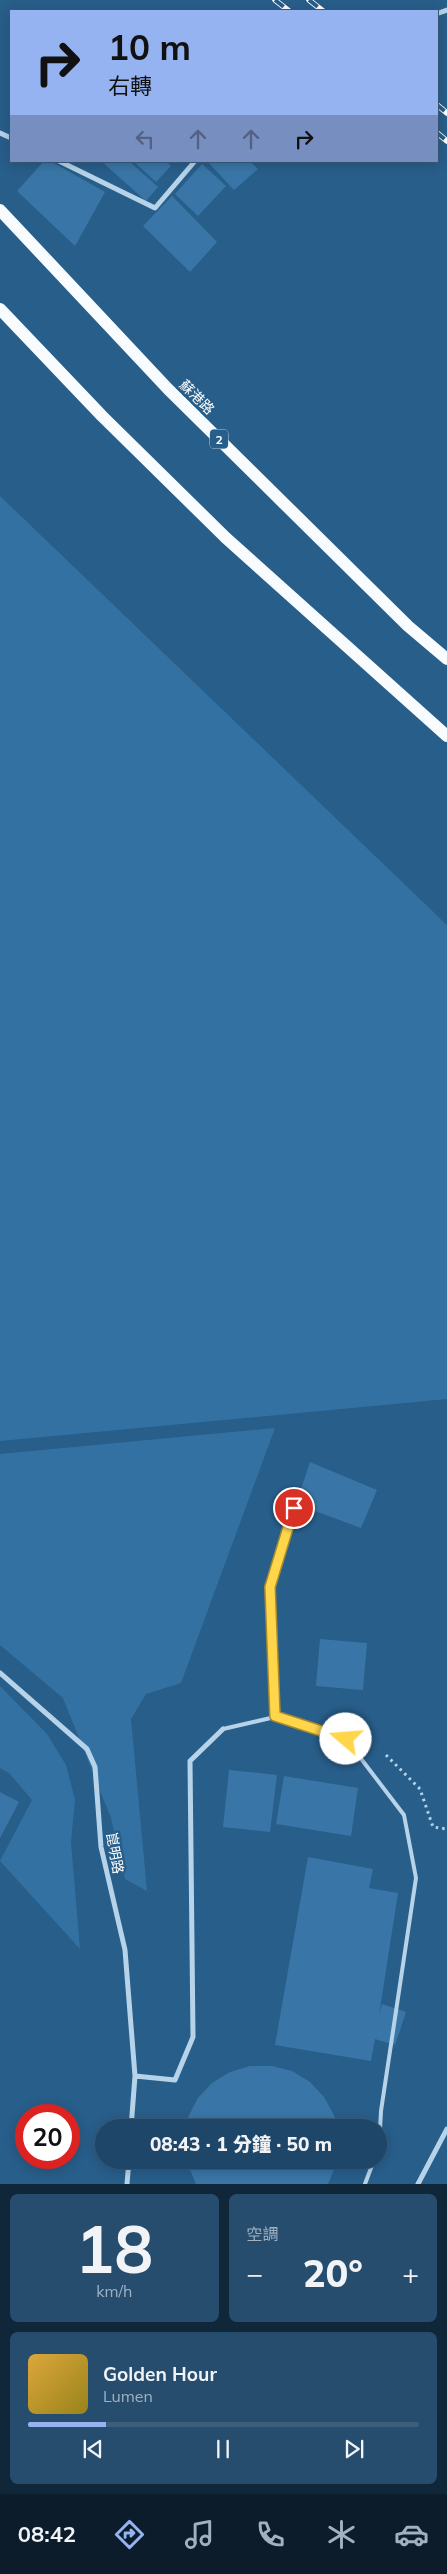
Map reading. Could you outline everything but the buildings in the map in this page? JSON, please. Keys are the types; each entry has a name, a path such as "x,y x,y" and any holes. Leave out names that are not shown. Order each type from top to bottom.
{"main road":[{"name":"蘇港路","path":"0,210 168,389 408,626 447,659"},
{"path":"0,309 102,416 226,538 447,736"}],"street":[{"path":"61,162 155,208 194,162"},
{"name":"崑明路","path":"0,1673 87,1749 95,1767 101,1847 125,1950 136,2076 132,2119"},
{"path":"136,2076 174,2080 194,2037 190,1761 222,1729"},
{"path":"418,2184 447,2129"},
{"path":"127,2184 128,2169"}],"lane":[{"path":"275,1716 270,1587 294,1508"},
{"path":"222,1729 275,1716 346,1739 404,1815 416,1878 380,2119"},
{"path":"365,2184 371,2169"}],"shaded area":[{"path":"0,496 447,925 447,1399 0,1441"},
{"path":"275,1428 181,1683 146,1694 131,1719 147,1891 125,1879 111,1818 63,1698 0,1645 0,1454"},
{"path":"0,1686 47,1734 66,1765 75,1800 71,1842 80,1949 0,1861 32,1800 9,1773 0,1768"}],"railway":[{"path":"275,0 288,10"},
{"path":"309,0 322,10"},
{"path":"438,106 447,113"},
{"path":"438,134 447,141"}],"route":[{"path":"294,1508 270,1587 275,1716 346,1739"}]}
